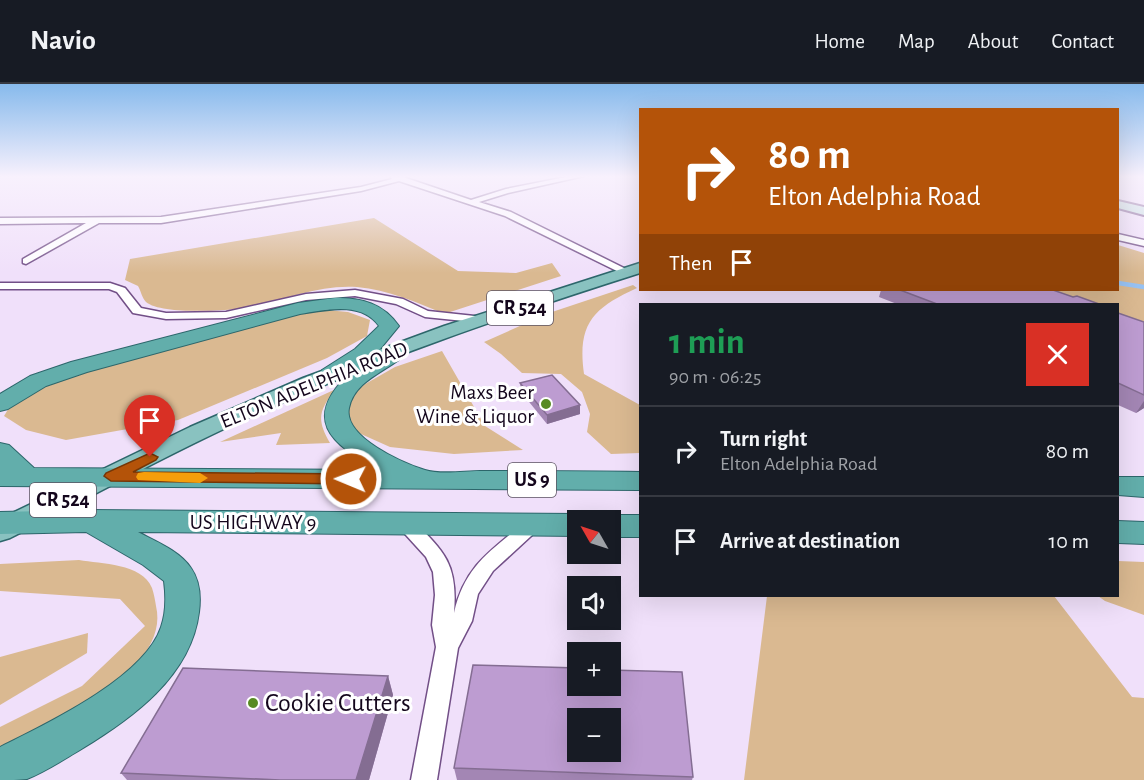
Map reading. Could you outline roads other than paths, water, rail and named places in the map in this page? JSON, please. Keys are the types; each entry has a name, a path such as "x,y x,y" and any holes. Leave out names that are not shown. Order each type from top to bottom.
{"highway":[{"path":"0,404 38,381 79,367 298,309 328,304 355,304 370,308 384,316 389,326 381,339 364,354 330,375"},
{"path":"411,345 369,366 349,384 339,405 338,423 343,433 352,442 423,480"},
{"path":"0,451 28,477"},
{"name":"US HIGHWAY 9","path":"0,477 639,481"},
{"path":"1119,486 1144,487"},
{"path":"0,770 103,712 144,680 166,654 180,629 183,610 179,576 168,565 92,521"},
{"name":"US HIGHWAY 9","path":"5,526 92,521 567,525"},
{"path":"621,525 639,526"},
{"path":"1119,532 1144,533"}],"main road":[{"name":"ELTON ADELPHIA ROAD","path":"5,526 262,403 330,375 411,345 634,270"}],"street":[{"path":"0,221 171,219 238,208"},
{"path":"494,208 634,270"},
{"path":"26,261 96,221"},
{"path":"1119,237 1144,243"},
{"path":"0,286 110,286 122,290 137,310 166,316 234,315 306,297 342,293 383,297 424,314 484,320"},
{"path":"411,345 429,323 424,314"},
{"path":"404,524 434,553 443,572 445,595 442,625 447,646"},
{"path":"424,780 447,646 462,621 468,594 476,578 534,525"}],"waterway":[{"path":"1119,283 1144,287"}],"place":[{"name":"Maxs Beer Wine & Liquor","path":"546,404"},
{"name":"Cookie Cutters","path":"253,703"}]}
